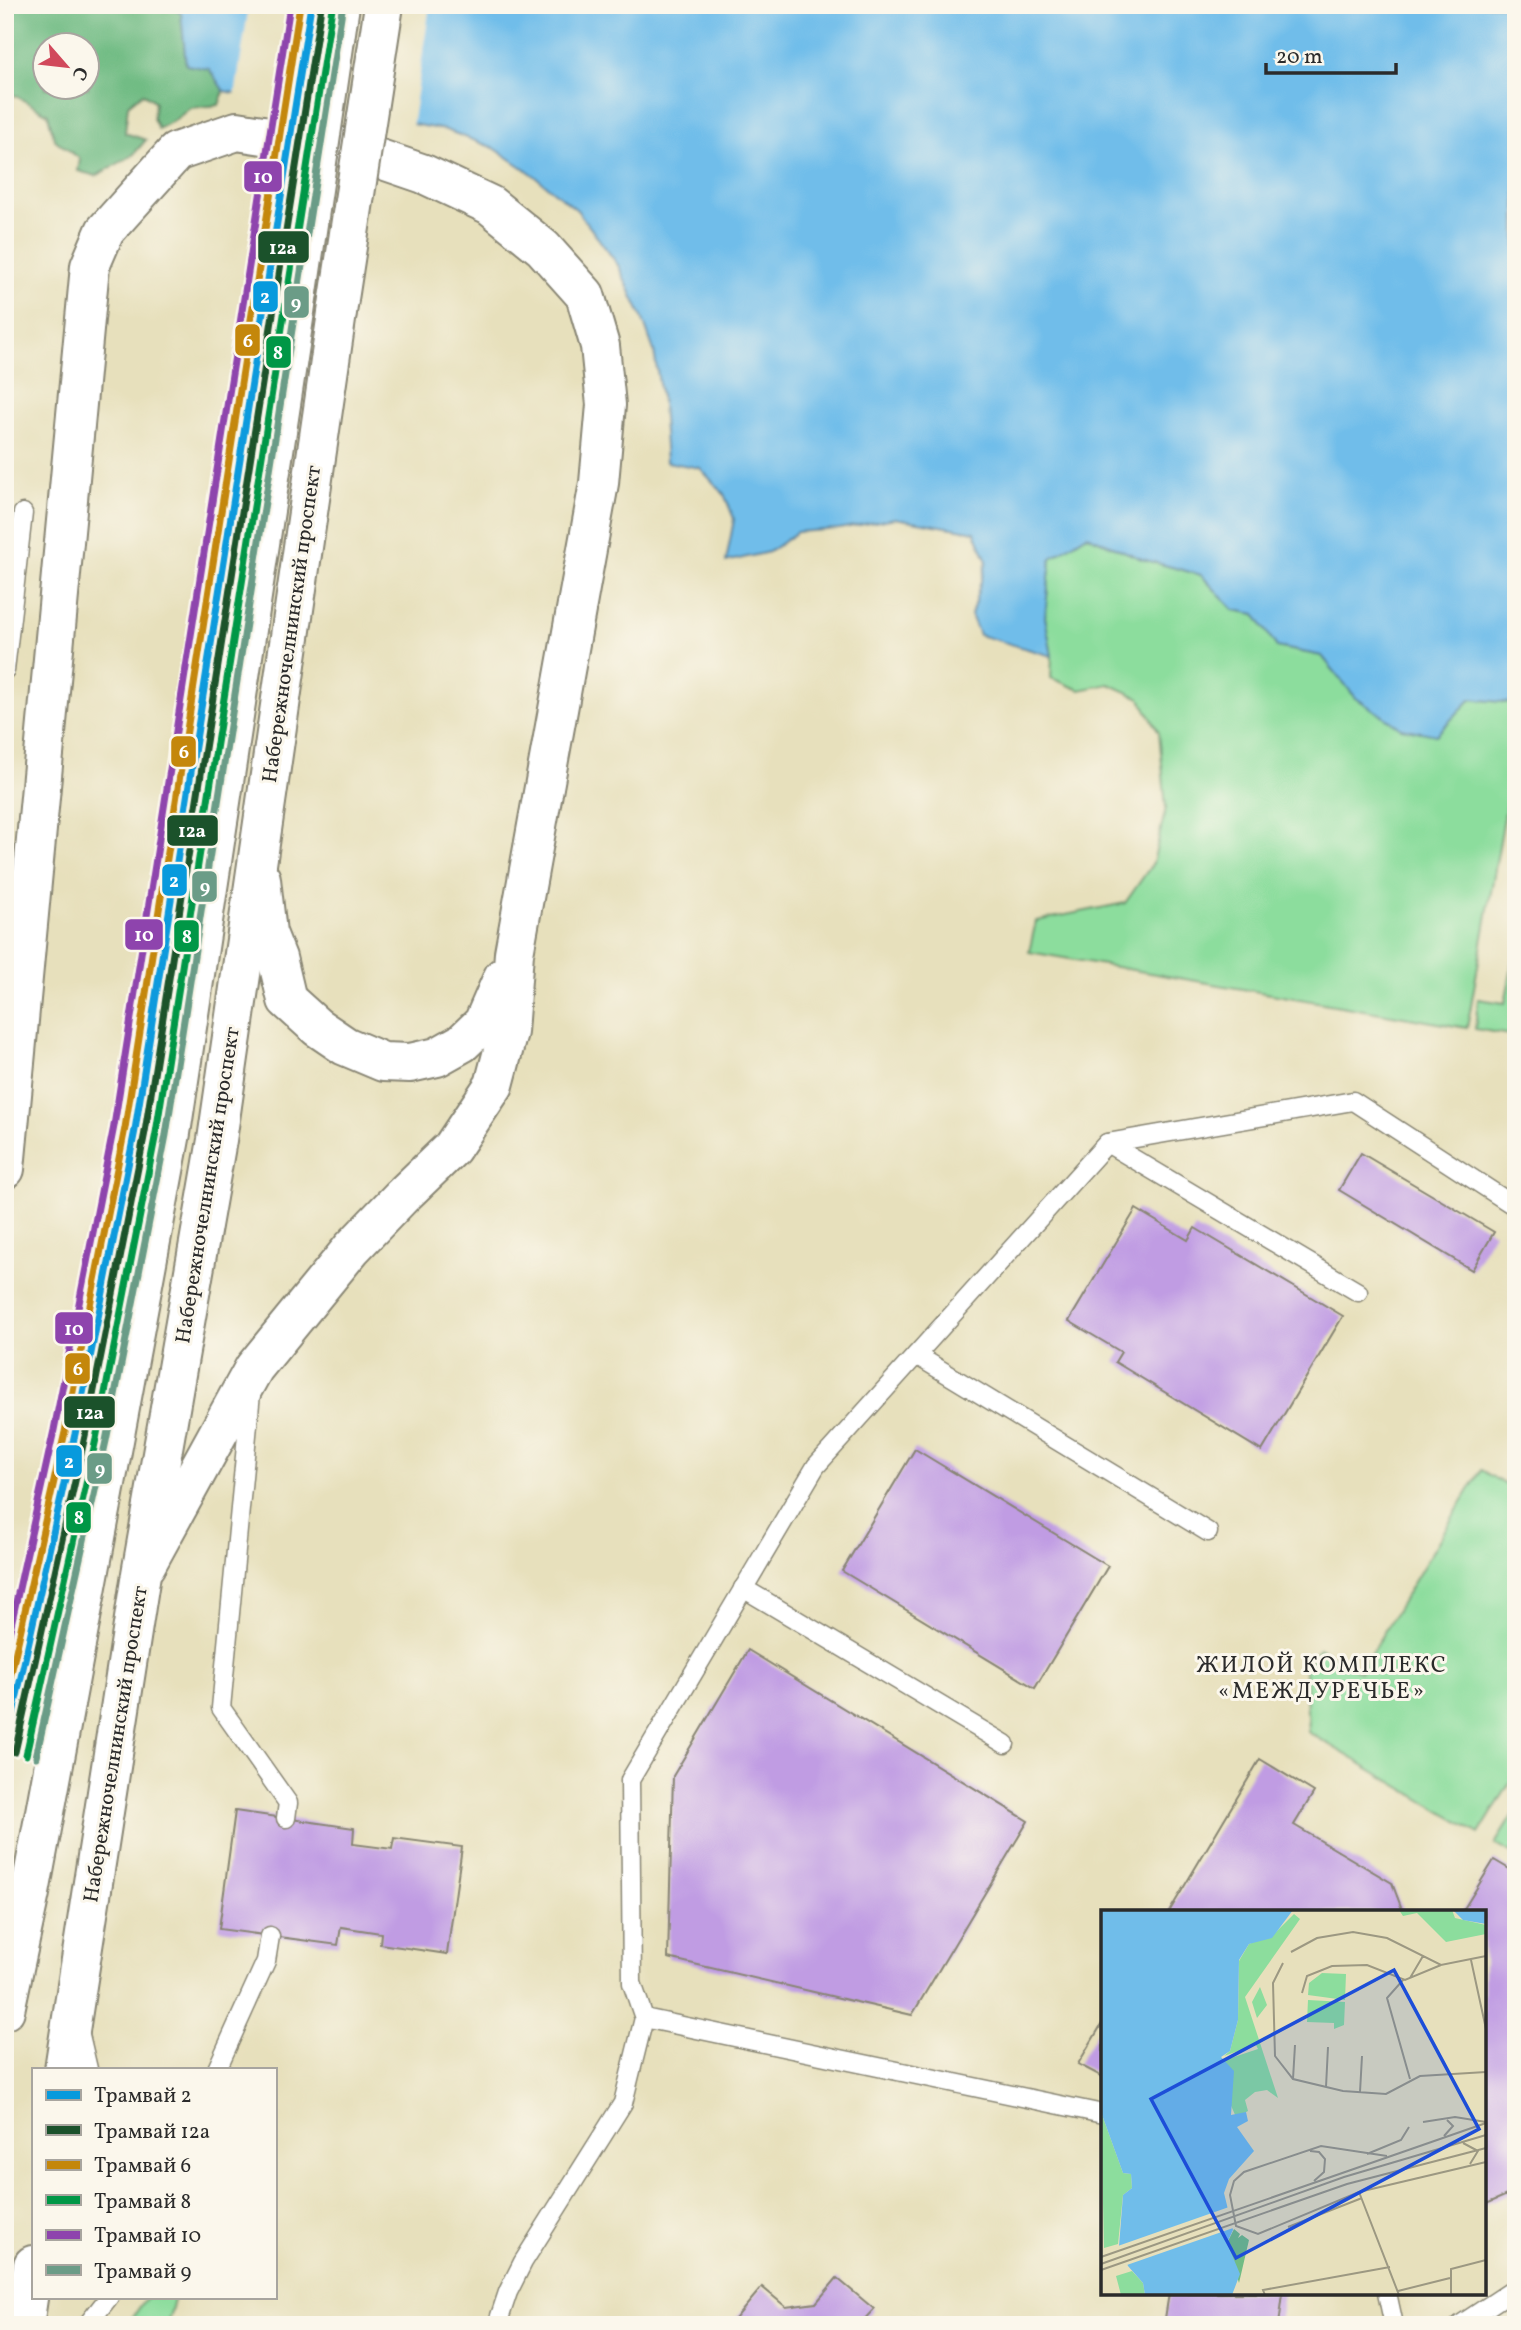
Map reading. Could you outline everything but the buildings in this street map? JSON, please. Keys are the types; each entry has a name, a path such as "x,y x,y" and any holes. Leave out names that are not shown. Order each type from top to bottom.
{"main road":[{"name":"Набережночелнинский проспект","path":"5,2010 33,1880 171,1133 340,5"},
{"name":"Набережночелнинский проспект","path":"64,2068 141,1574 216,1140 384,5"},
{"path":"5,1169 90,266 105,231 176,152 237,131 348,148 424,174 490,205 544,248 585,295 600,346 606,405 599,483 514,953 508,1032 495,1085 452,1148 352,1248 254,1368 141,1574"},
{"path":"258,853 267,933 277,958 287,1000 317,1027 345,1046 383,1062 410,1063 437,1057 462,1044 482,1023 514,953"},
{"path":"24,2325 32,2272"}],"lane":[{"path":"5,670 23,513"},
{"path":"497,2325 523,2262 623,2103 645,2018 632,1983 630,1780 817,1466 1107,1143 1353,1101 1516,1207"},
{"path":"1107,1143 1358,1292"},
{"path":"916,1355 1208,1532"},
{"path":"254,1368 221,1708 288,1803 286,1818"},
{"path":"743,1588 1005,1744"},
{"path":"217,2068 266,1961 270,1936"},
{"path":"74,2007 88,2068"},
{"path":"645,2018 1101,2114"},
{"path":"1460,2325 1516,2288"},
{"path":"1387,2295 1394,2325"},
{"path":"87,2325 108,2298"}],"green space":[{"path":"5,5 167,5 181,12 186,65 209,69 224,91 219,105 190,108 158,129 153,118 155,102 143,93 128,105 125,133 146,140 133,155 96,176 78,171 80,159 54,139 48,114 5,90"},
{"path":"1087,535 1142,559 1201,575 1234,610 1255,614 1277,647 1322,656 1356,698 1436,735 1471,699 1511,703 1516,697 1516,750 1467,1028 1029,952 1036,921 1125,903 1153,863 1166,808 1159,732 1140,698 1109,684 1080,690 1051,678 1052,656 1045,617 1051,558"},
{"path":"1516,947 1516,1036 1475,1029 1478,999 1505,1003"},
{"path":"1481,1470 1516,1491 1516,1773 1479,1834 1308,1732 1305,1670 1319,1648 1360,1672"},
{"path":"1516,1810 1516,1856 1495,1844"},
{"path":"146,2298 175,2298 167,2325 127,2325"}],"water":[{"path":"167,5 1516,5 1516,697 1511,703 1471,699 1436,735 1401,728 1356,698 1322,656 1277,647 1255,614 1234,610 1201,575 1142,559 1087,535 1051,558 1045,617 1052,656 979,635 971,615 987,561 975,532 895,518 839,529 797,532 769,552 726,562 734,519 724,494 700,468 666,462 662,403 654,351 642,317 618,265 577,210 531,173 494,148 446,130 224,91 209,69 186,65 181,13"}],"pier":[{"path":"249,5 430,5 412,127 235,96"}],"tram line":[{"name":"10","path":"5,1652 54,1430 114,1126 290,5"},
{"name":"6","path":"5,1700 65,1432 125,1128 300,5"},
{"name":"2","path":"5,1749 75,1434 135,1130 311,5"},
{"name":"12а","path":"15,1752 85,1436 145,1132 321,7"},
{"name":"8","path":"26,1755 96,1439 156,1133 332,8"},
{"name":"9","path":"36,1757 106,1441 166,1135 342,10"}],"district":[{"name":"ЖИЛОЙ КОМПЛЕКС «МЕЖДУРЕЧЬЕ»","path":"1322,1677"}]}
